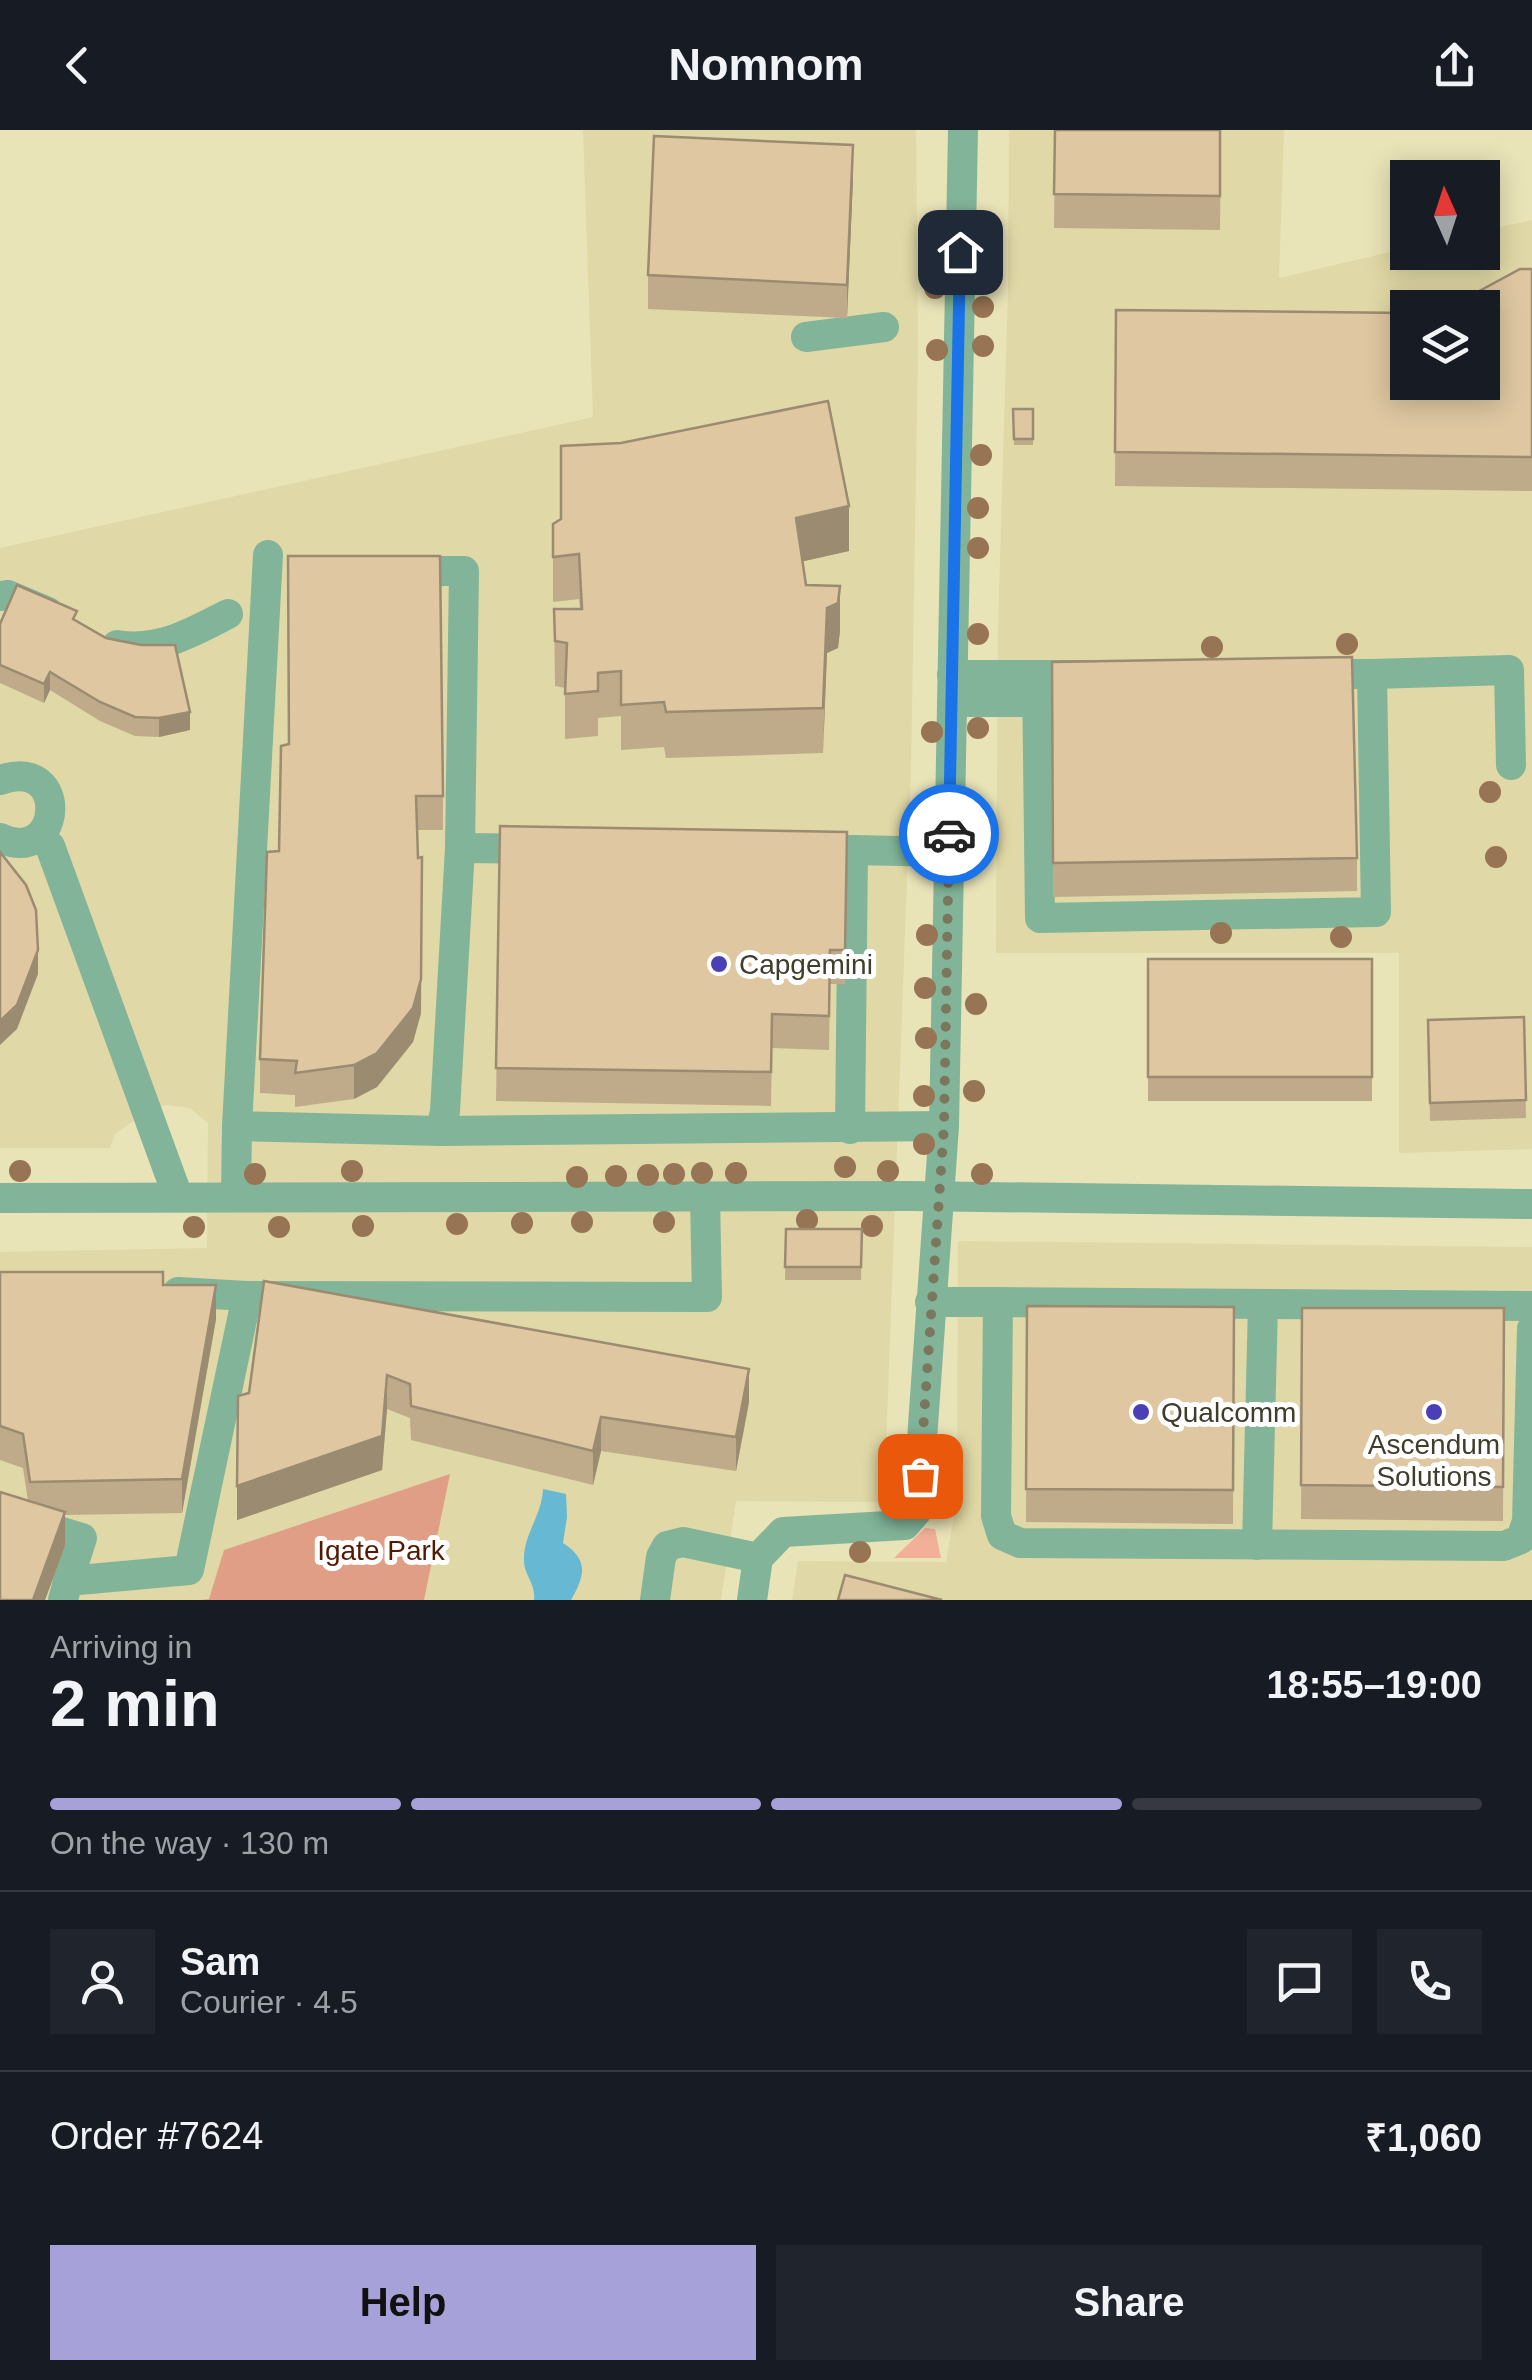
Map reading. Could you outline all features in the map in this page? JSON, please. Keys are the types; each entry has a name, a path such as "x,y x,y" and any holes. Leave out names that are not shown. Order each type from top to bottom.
{"street":[{"path":"752,1600 758,1558 784,1532 905,1525 917,1511 944,1126 962,130"},
{"path":"806,337 884,327"},
{"path":"236,1197 237,1126 274,565"},
{"path":"366,571 464,572 460,848 448,1063 440,1131"},
{"path":"0,596 22,600 115,644 138,648 162,644 228,614"},
{"path":"1274,674 1509,670 1511,766"},
{"path":"1037,688 1040,918 1376,912 1372,674"},
{"path":"952,689 1037,688 1116,675"},
{"path":"0,779 26,777 38,782 52,803 51,816 38,838 25,843 0,838"},
{"path":"38,838 50,846 178,1198"},
{"path":"460,848 578,849"},
{"path":"774,850 949,852"},
{"path":"850,1129 853,850"},
{"path":"237,1126 440,1131 944,1126"},
{"path":"152,1291 247,1296 707,1296 705,1196"},
{"path":"0,1198 939,1196 1532,1204"},
{"path":"0,1513 82,1538 66,1590 189,1570 247,1296"},
{"path":"930,1302 1532,1306"},
{"path":"998,1302 996,1516 1002,1535 1020,1544 1504,1546 1521,1539 1527,1521 1532,1329"},
{"path":"1256,1545 1263,1304"},
{"path":"654,1600 661,1557 667,1546 684,1542 758,1558"}],"shaded area":[{"name":"Capgemini","path":"583,130 916,130 918,353 911,770 884,1502 736,1501 721,1600 0,1600 0,1252 207,1248 208,1123 190,1108 165,1105 146,1112 115,1134 110,1148 0,1148 0,548 593,417"},
{"path":"1009,130 1284,130 1279,278 1390,252 1390,270 1500,270 1500,227 1532,220 1532,1149 1399,1153 1399,953 996,953 998,626"},
{"path":"958,1241 1532,1247 1532,1600 792,1600 798,1561 946,1562 957,1499"},
{"path":"925,1528 935,1529 941,1558 894,1558"}],"green space":[{"name":"Igate Park","path":"450,1474 424,1600 201,1600 209,1599 224,1550"}],"water":[{"path":"543,1489 566,1494 563,1543 577,1556 582,1568 571,1600 534,1600 525,1566 526,1542"}],"building":[{"path":"1055,130 1220,130 1220,196 1054,194"},
{"path":"654,136 853,145 847,285 648,275"},
{"path":"1520,269 1532,269 1532,457 1115,452 1116,310 1390,313 1390,400 1500,400 1500,290 1481,290"},
{"path":"828,401 849,506 796,518 806,585 840,586 838,603 827,608 823,708 666,712 664,702 621,705 621,671 598,673 598,691 565,694 567,643 555,641 554,609 582,609 579,554 553,557 553,524 561,519 561,446 621,443"},
{"path":"1013,409 1033,409 1033,439 1014,439"},
{"path":"288,556 440,556 443,796 416,796 418,858 422,857 421,979 413,1008 377,1053 354,1065 295,1073 297,1061 260,1059 267,852 279,851 281,746 289,744"},
{"path":"17,585 77,611 73,619 106,638 141,645 175,645 190,712 159,718 135,717 100,702 50,672 44,684 0,665 0,624"},
{"path":"1352,657 1357,858 1053,863 1052,662"},
{"path":"500,826 847,832 845,950 830,950 829,1016 772,1014 771,1072 496,1068"},
{"path":"0,852 26,885 36,910 38,950 17,1005 0,1021"},
{"path":"1148,959 1372,959 1372,1077 1148,1077"},
{"path":"1524,1017 1526,1100 1430,1103 1428,1020"},
{"path":"786,1229 862,1229 861,1267 785,1267"},
{"path":"0,1272 163,1272 163,1285 216,1285 182,1479 30,1482 23,1434 0,1426"},
{"path":"264,1281 749,1369 736,1437 601,1417 593,1451 411,1406 410,1384 387,1375 382,1436 237,1486 238,1396 249,1393"},
{"path":"1027,1306 1234,1307 1233,1490 1026,1489"},
{"path":"1302,1308 1504,1308 1503,1487 1301,1485"},
{"path":"0,1492 65,1512 33,1600 0,1600"},
{"path":"845,1575 942,1600 838,1600"}],"way so far":[{"path":"920,1476 944,1126 949,834"}],"place":[{"name":"Capgemini","path":"719,964"},
{"name":"Qualcomm","path":"1141,1412"},
{"name":"Ascendum Solutions","path":"1434,1412"}],"route":[{"path":"949,834 960,252"}]}
